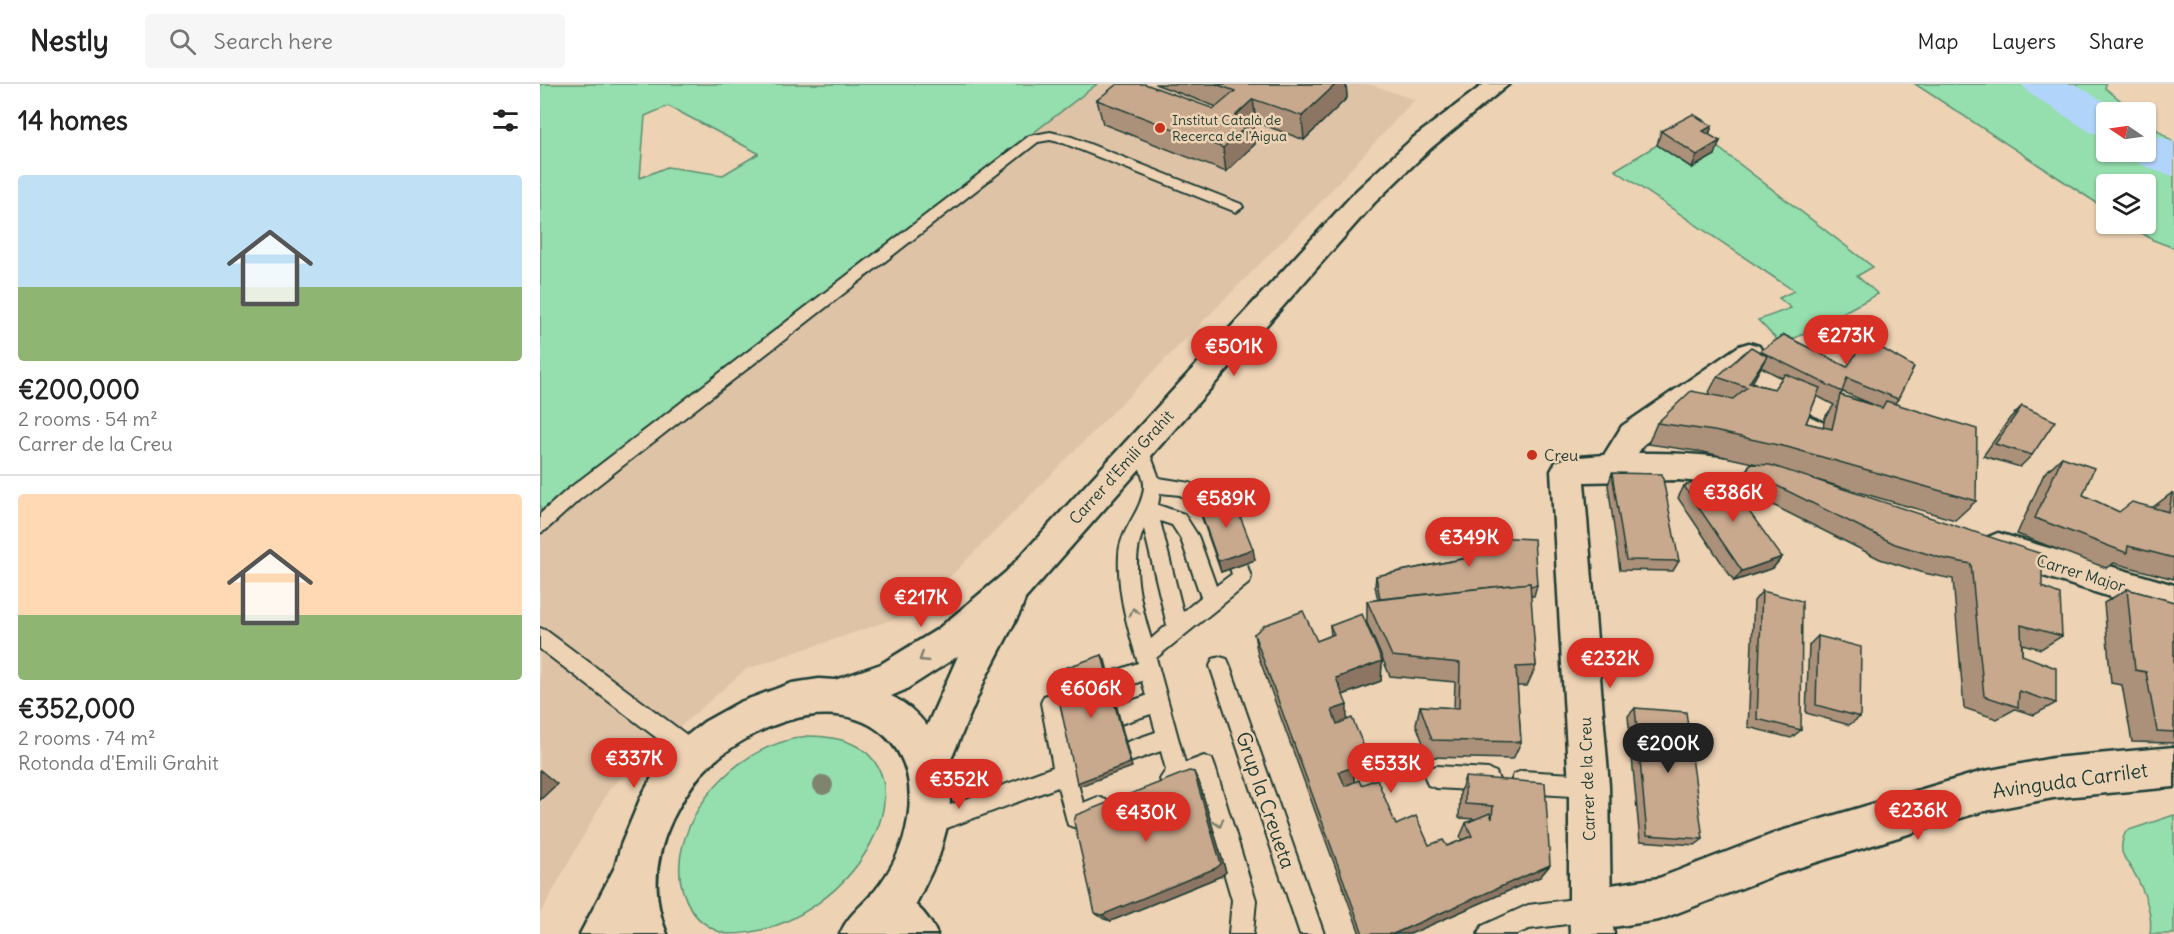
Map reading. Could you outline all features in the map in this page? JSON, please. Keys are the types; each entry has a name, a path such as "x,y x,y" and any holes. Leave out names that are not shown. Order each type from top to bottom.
{"main road":[{"name":"Carrer d'Emili Grahit","path":"837,697 892,678 951,641 1018,583 1365,197 1422,143 1498,84"},
{"path":"1817,493 1762,475 1716,470 1615,465 1633,435 1745,357 1833,411 1865,422"},
{"name":"Carrer de la Creu","path":"1591,921 1589,786 1567,471 1615,465"},
{"name":"Carrer Major","path":"1971,540 2174,601"},
{"name":"Carrer d'Emili Grahit","path":"927,770 972,667 1018,583"},
{"path":"645,934 637,913 634,875 639,850 652,815 670,785 695,754 725,731 765,710 811,698 837,697 876,707 896,717 918,746 927,770 930,795 928,824 888,926"},
{"name":"Avinguda Carrilet","path":"1591,921 1659,899 1779,853 1980,792 2053,778 2174,767"},
{"path":"602,934 634,875"}],"lane":[{"path":"540,525 573,495 1034,139 1050,135 1067,140 1236,207"},
{"path":"1140,448 1153,485 1148,510 1134,529 1128,553 1130,598 1178,776"},
{"path":"1117,801 1076,817 1051,703 1147,662 1211,599 1242,577 1221,512 1184,488 1153,485"},
{"path":"1148,510 1178,519 1189,536 1211,599"},
{"path":"1148,510 1178,630"},
{"path":"540,637 695,754"},
{"name":"Grup la Creueta","path":"1220,666 1312,934"},
{"path":"1058,735 1158,702"},
{"path":"928,824 1168,738"},
{"path":"1148,789 1204,767 1244,900 1241,934"},
{"path":"1436,777 1589,786"},
{"path":"1490,934 1528,917 1591,921"}],"shaded area":[{"path":"1074,84 1370,84 1414,100 1312,211 915,612 746,669 610,788 540,914 540,469"}],"green space":[{"path":"540,84 1097,84 540,511","holes":["668,106 758,153 723,175 667,167 640,178 645,116"]},
{"path":"1915,84 2106,84 2105,88 2122,102 2096,102 2096,162 2156,162 2156,129 2174,143 2174,248 2144,234 2156,234 2156,174 2096,174 2096,202"},
{"path":"1707,139 1873,267 1857,276 1878,294 1782,345 1758,320 1791,308 1779,298 1794,291 1615,170 1657,145"},
{"path":"807,736 853,744 878,767 884,798 875,835 852,871 818,903 776,925 727,934 716,931 694,913 683,892 680,874 685,837 702,803 735,767 754,754 774,745"},
{"path":"2174,815 2174,934 2150,934 2148,905 2137,878 2122,851 2123,839 2126,831"}],"building":[{"path":"1117,84 1145,84 1214,109 1235,91 1216,84 1336,84 1302,116 1253,99 1236,115 1252,121 1223,148 1097,100"},
{"path":"1693,114 1712,126 1703,131 1720,141 1697,155 1661,131"},
{"path":"1784,335 1847,367 1866,339 1914,367 1898,399 1847,378 1842,392 1760,351"},
{"path":"1751,347 1767,356 1749,383 1774,389 1785,374 1820,388 1806,423 1832,429 1840,395 1882,408 1886,401 1977,429 1976,501 1787,447 1714,431 1657,423 1691,391 1733,399 1747,387 1717,377"},
{"path":"2022,406 2055,421 2032,455 1995,444"},
{"path":"2062,457 2094,468 2083,495 2119,512 2132,502 2169,512 2172,493 2174,494 2174,558 2128,546 2127,553 2035,518"},
{"path":"1750,464 1770,465 2042,554 2042,587 2060,594 2062,636 2021,625 2022,655 2056,668 2056,703 2019,691 2018,707 1984,696 1971,564 1941,558 1895,544 1747,471"},
{"path":"1612,473 1662,474 1679,561 1626,560"},
{"path":"1722,474 1782,557 1742,571 1684,486"},
{"path":"1232,496 1253,549 1218,561 1199,507"},
{"path":"1495,523 1494,537 1534,539 1537,585 1530,586 1530,583 1380,599 1376,576 1467,558 1472,525"},
{"path":"1530,583 1536,666 1516,667 1521,742 1432,740 1420,706 1459,708 1460,663 1392,656 1367,601"},
{"path":"2127,589 2174,602 2174,732 2157,731 2146,672 2135,670"},
{"path":"1762,591 1802,601 1801,730 1757,719"},
{"path":"1303,611 1317,641 1334,634 1330,626 1362,614 1382,661 1336,678 1347,705 1332,710 1337,724 1352,718 1367,754 1351,760 1354,767 1339,772 1345,786 1359,780 1361,785 1377,779 1396,825 1416,816 1429,845 1443,840 1447,846 1472,836 1466,823 1490,813 1492,819 1493,806 1465,804 1465,777 1545,783 1550,865 1393,934 1363,934 1254,634 1265,625"},
{"path":"1818,636 1861,647 1860,717 1816,705"},
{"path":"1102,655 1130,763 1077,783 1053,672"},
{"path":"1635,708 1686,712 1703,839 1647,835"},
{"path":"1189,771 1194,772 1221,864 1102,915 1095,913 1074,822 1076,815"}],"waterway":[{"path":"2044,84 2096,116"},
{"path":"2156,152 2174,161"}],"place":[{"name":"Institut Català de Recerca de l'Aigua","path":"1160,128"},
{"name":"Creu","path":"1532,455"}]}
